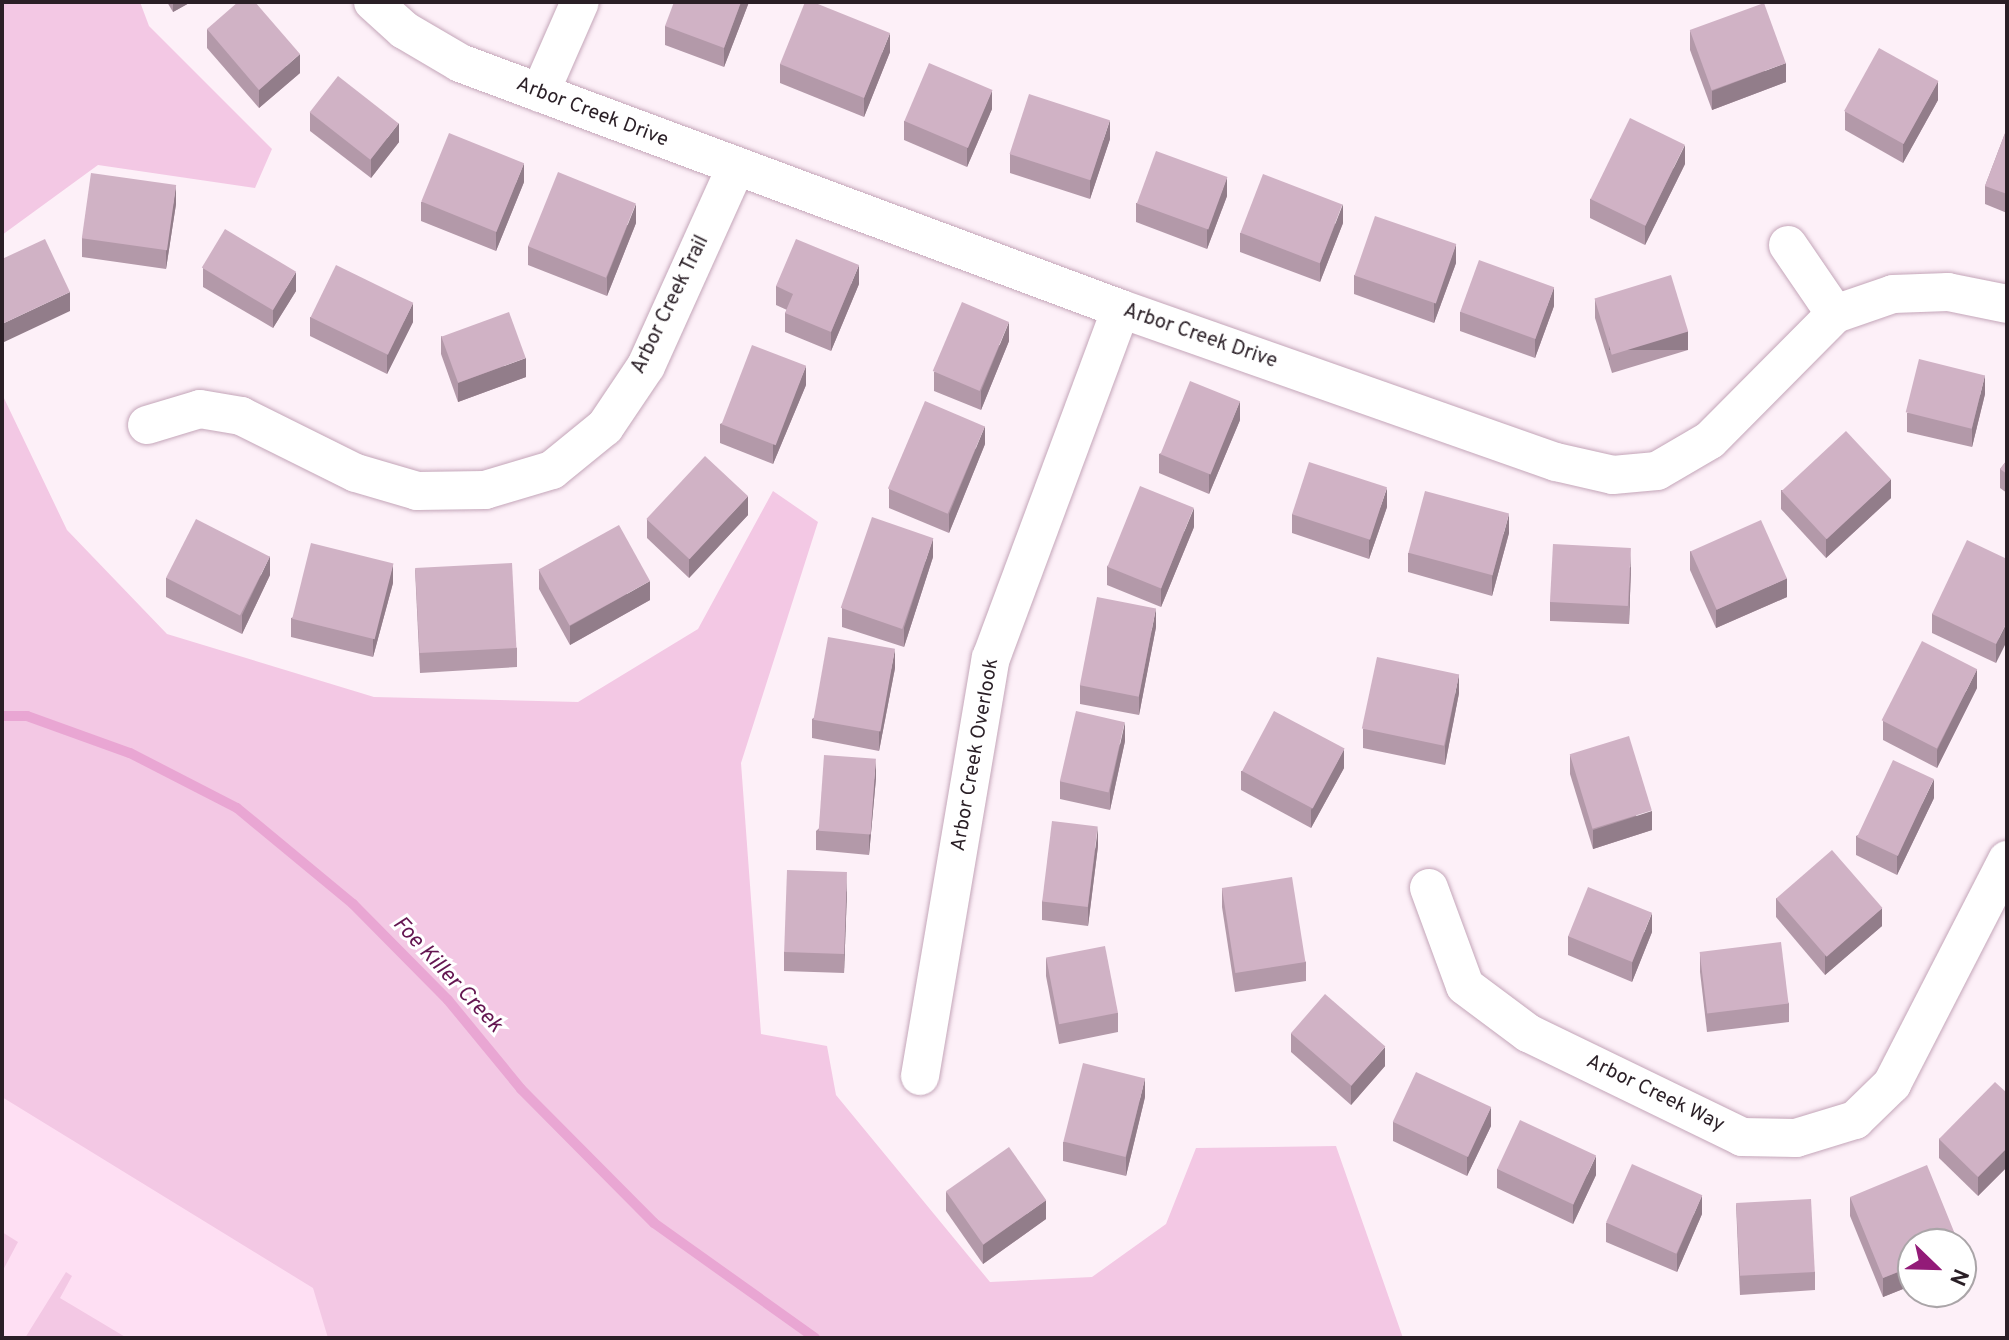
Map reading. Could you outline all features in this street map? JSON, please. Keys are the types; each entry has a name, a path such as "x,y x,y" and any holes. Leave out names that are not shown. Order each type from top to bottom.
{"street":[{"name":"Arbor Creek Drive","path":"373,2 404,30 460,63 1121,309 1556,462 1613,475 1657,471 1710,440 1835,314 1893,294 1948,292 2007,304"},
{"path":"540,93 580,2"},
{"name":"Arbor Creek Trail","path":"147,425 200,409 241,416 356,473 417,491 485,490 552,470 605,427 646,366 736,167"},
{"path":"1788,245 1835,314"},
{"name":"Arbor Creek Overlook","path":"920,1076 991,658 1121,309"},
{"name":"Arbor Creek Way","path":"1429,888 1465,986 1528,1033 1742,1137 1796,1138 1855,1120 1892,1084 2007,860"}],"shaded area":[{"path":"2,2 140,2 149,26 272,149 255,188 98,165 2,235"},
{"path":"2,394 67,530 167,634 374,697 578,702 698,629 773,491 818,522 741,763 761,1034 827,1046 836,1095 990,1282 1092,1277 1166,1224 1196,1148 1336,1146 1403,1338 328,1338 313,1288 2,1097"},
{"path":"2,1018 407,1338 2,1338"},
{"path":"2,1232 18,1242 2,1272"},
{"path":"66,1272 72,1276 60,1298 127,1338 25,1338"}],"building":[{"path":"238,2 255,2 300,54 259,90 207,29"},
{"path":"674,2 741,2 724,48 665,26"},
{"path":"805,2 813,2 890,33 864,98 780,64"},
{"path":"1764,3 1786,63 1712,90 1690,30"},
{"path":"1879,48 1938,81 1904,144 1844,111"},
{"path":"929,63 993,90 968,148 904,121"},
{"path":"338,76 399,123 370,160 310,112"},
{"path":"1029,94 1110,120 1090,180 1010,154"},
{"path":"1630,118 1685,145 1645,226 1591,199"},
{"path":"2007,128 2007,194 1985,186"},
{"path":"449,133 524,163 496,232 421,202"},
{"path":"1156,151 1227,177 1208,230 1137,204"},
{"path":"558,172 636,203 606,278 528,246"},
{"path":"91,173 176,185 167,250 82,238"},
{"path":"1263,174 1342,204 1320,263 1240,233"},
{"path":"1375,216 1456,244 1436,304 1354,276"},
{"path":"225,229 296,272 273,310 202,268"},
{"path":"45,239 70,292 2,324 2,259"},
{"path":"796,239 859,265 831,332 785,313 793,294 776,286"},
{"path":"1479,260 1554,287 1535,339 1460,312"},
{"path":"336,265 413,303 388,355 311,317"},
{"path":"1671,275 1688,331 1612,355 1594,298"},
{"path":"962,302 1009,322 980,391 933,371"},
{"path":"509,312 526,358 458,383 441,337"},
{"path":"752,345 806,366 776,445 722,424"},
{"path":"1919,359 1985,375 1972,429 1906,412"},
{"path":"1190,381 1240,401 1210,474 1160,454"},
{"path":"925,401 985,426 948,514 888,488"},
{"path":"1846,431 1891,479 1827,539 1782,491"},
{"path":"705,456 748,496 689,559 646,519"},
{"path":"2007,460 2007,474 2000,469"},
{"path":"1309,462 1387,487 1370,540 1292,514"},
{"path":"1140,486 1194,508 1161,588 1107,567"},
{"path":"1425,491 1509,514 1492,575 1408,553"},
{"path":"872,517 933,538 902,629 841,608"},
{"path":"196,519 270,557 240,615 166,578"},
{"path":"1761,520 1787,578 1717,610 1691,551"},
{"path":"619,525 650,581 570,626 539,570"},
{"path":"1967,540 2007,559 2007,622 1996,644 1932,614"},
{"path":"311,543 393,564 375,639 292,619"},
{"path":"1553,544 1631,548 1628,606 1550,602"},
{"path":"512,563 516,648 420,653 415,568"},
{"path":"1097,597 1156,608 1139,697 1080,685"},
{"path":"828,637 895,649 880,732 813,720"},
{"path":"1922,641 1977,669 1937,748 1882,720"},
{"path":"1377,657 1459,674 1444,746 1362,728"},
{"path":"1076,711 1125,722 1109,792 1060,781"},
{"path":"1274,711 1345,749 1313,809 1242,771"},
{"path":"1629,736 1652,811 1593,829 1570,754"},
{"path":"824,755 876,759 871,834 819,831"},
{"path":"1893,760 1934,779 1898,856 1857,837"},
{"path":"1052,821 1098,827 1088,907 1042,901"},
{"path":"1832,850 1883,908 1827,957 1776,899"},
{"path":"787,870 847,872 844,954 784,952"},
{"path":"1292,877 1305,962 1235,973 1222,888"},
{"path":"1588,887 1652,913 1632,962 1568,936"},
{"path":"1781,942 1789,1004 1707,1014 1700,952"},
{"path":"1105,946 1118,1013 1059,1024 1046,957"},
{"path":"1325,994 1385,1046 1351,1086 1291,1033"},
{"path":"1083,1063 1145,1078 1126,1157 1063,1142"},
{"path":"1416,1072 1491,1107 1468,1157 1393,1122"},
{"path":"1995,1082 2007,1093 2007,1148 1978,1177 1939,1139"},
{"path":"1520,1120 1596,1155 1573,1204 1497,1169"},
{"path":"1009,1147 1046,1200 983,1244 946,1191"},
{"path":"1632,1164 1702,1195 1676,1254 1606,1222"},
{"path":"1927,1165 1953,1228 1897,1228 1897,1272 1883,1278 1850,1197"},
{"path":"1811,1199 1815,1272 1740,1276 1736,1203"}],"waterway":[{"name":"Foe Killer Creek","path":"2,716 27,716 130,753 237,808 353,904 448,1000 521,1089 654,1223 815,1338"}]}
